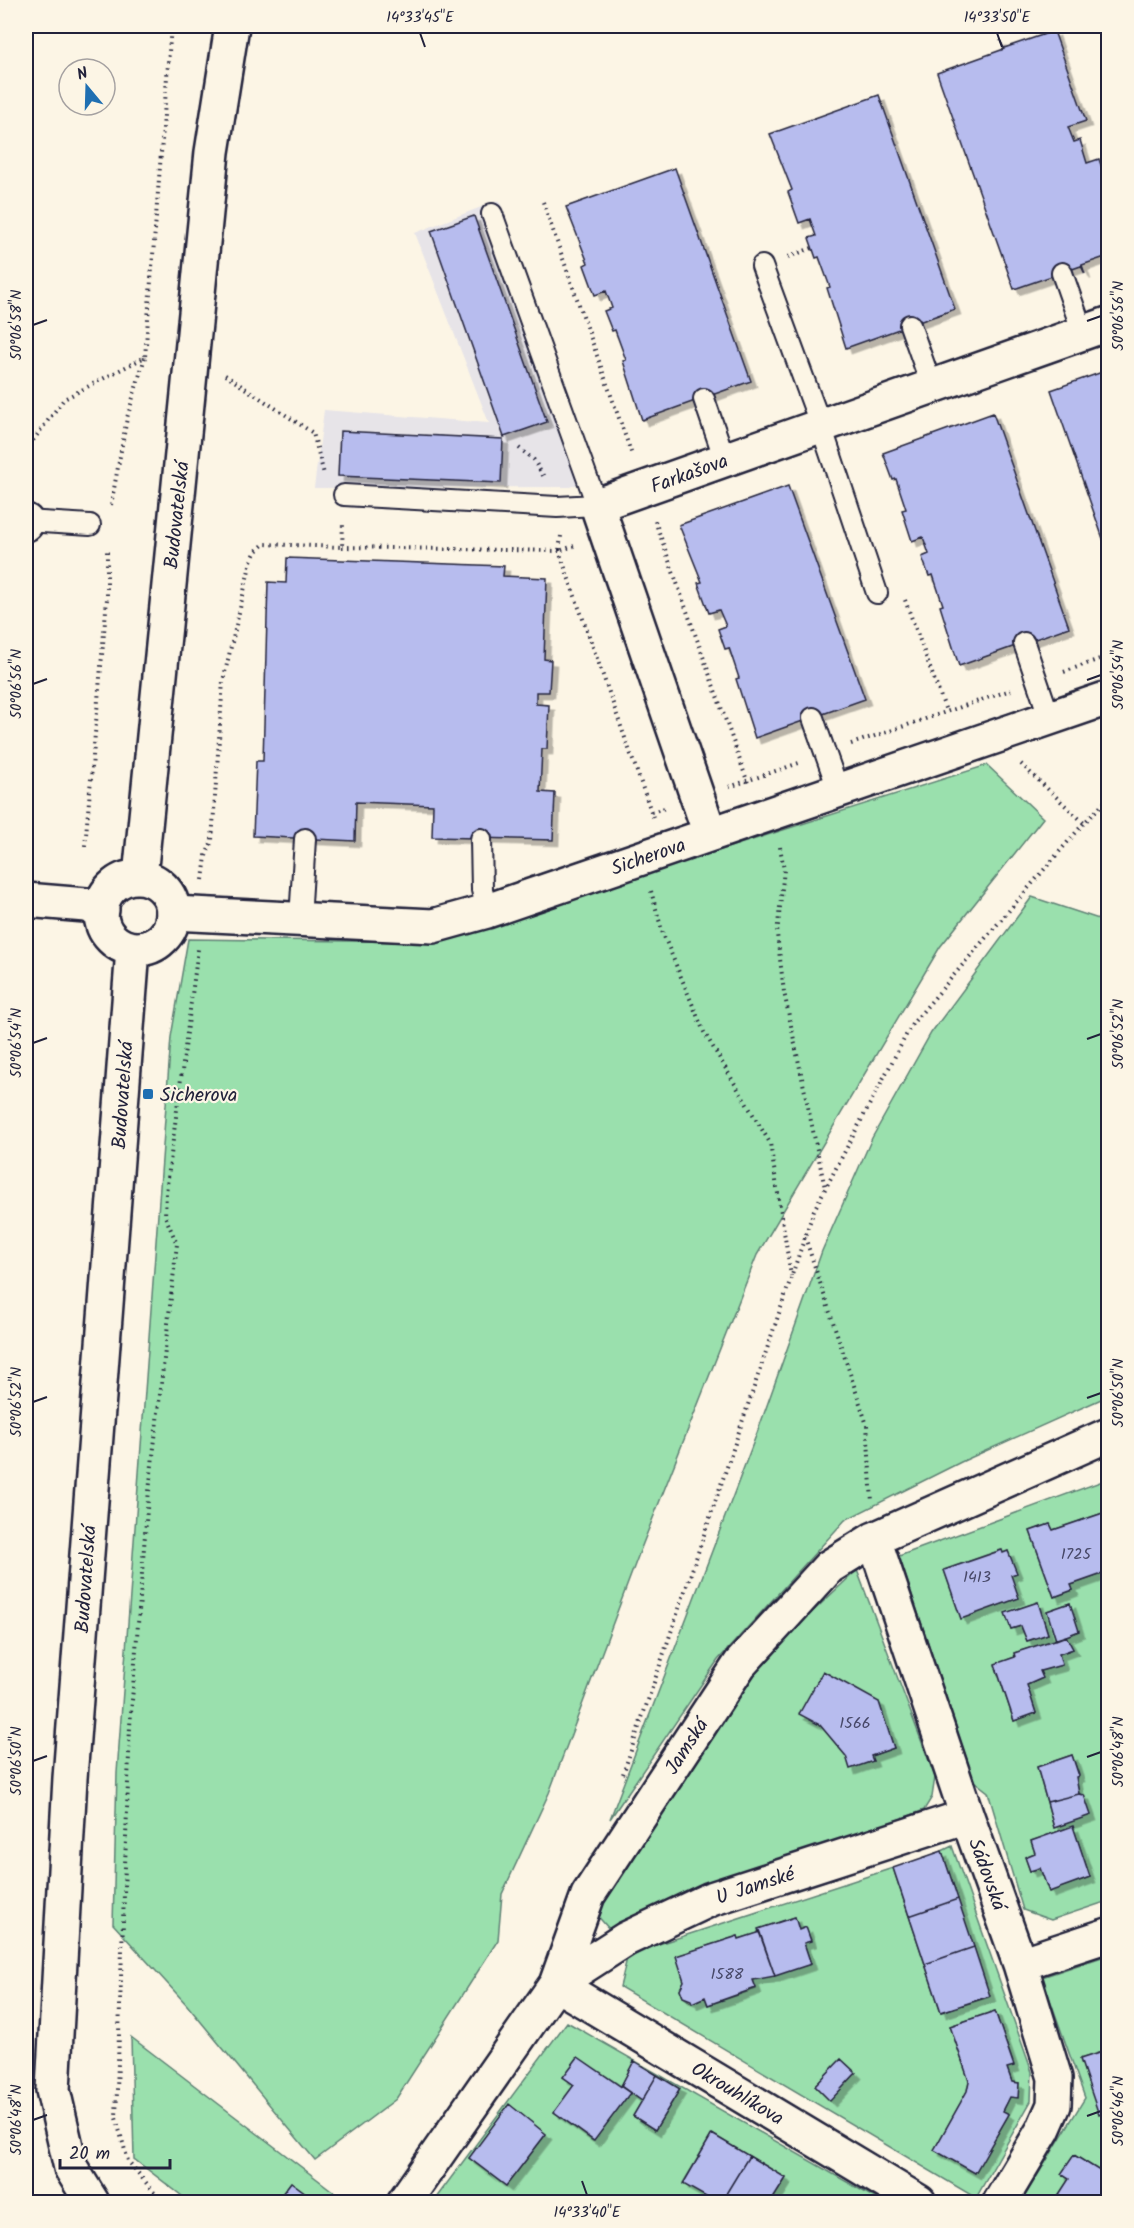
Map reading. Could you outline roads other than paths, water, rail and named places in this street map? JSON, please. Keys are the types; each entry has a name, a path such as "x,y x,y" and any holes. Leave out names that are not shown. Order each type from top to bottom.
{"street":[{"name":"Budovatelská","path":"212,152 216,26"},
{"name":"Budovatelská","path":"140,877 212,152 232,26"},
{"name":"Farkašova","path":"597,505 1096,328"},
{"path":"597,505 711,834"},
{"name":"Sicherova","path":"173,914 433,926 488,911 1108,699"},
{"path":"140,877 160,885 171,902 173,914 171,925 165,936 145,948 133,949 113,940 102,921 102,910 110,890 118,883 140,877"},
{"path":"26,900 86,905 102,910"},
{"name":"Budovatelská","path":"92,2202 71,2168 53,2090 70,1778 133,949"},
{"name":"Jamská","path":"404,2202 556,1984 588,1895 740,1664 829,1566 874,1539 1108,1435"},
{"name":"Sádovská","path":"874,1539 967,1816 1020,1964 1055,2078 1054,2105 1043,2130 1000,2202"},
{"name":"U Jamské","path":"556,1984 626,1939 711,1899 967,1816"},
{"path":"1020,1964 1108,1935"},
{"name":"Okrouhlíkova","path":"556,1984 919,2202"}],"lane":[{"path":"344,495 558,507 597,505 492,214"},
{"path":"762,266 878,593"},
{"path":"1062,273 1096,328"},
{"path":"910,325 932,387"},
{"path":"704,399 725,460"},
{"path":"26,522 90,525"},
{"path":"1024,643 1050,719"},
{"path":"813,718 839,792"},
{"path":"300,920 304,838"},
{"path":"481,839 482,890 488,911"}],"place":[{"name":"Sicherova","path":"148,1094"}]}
